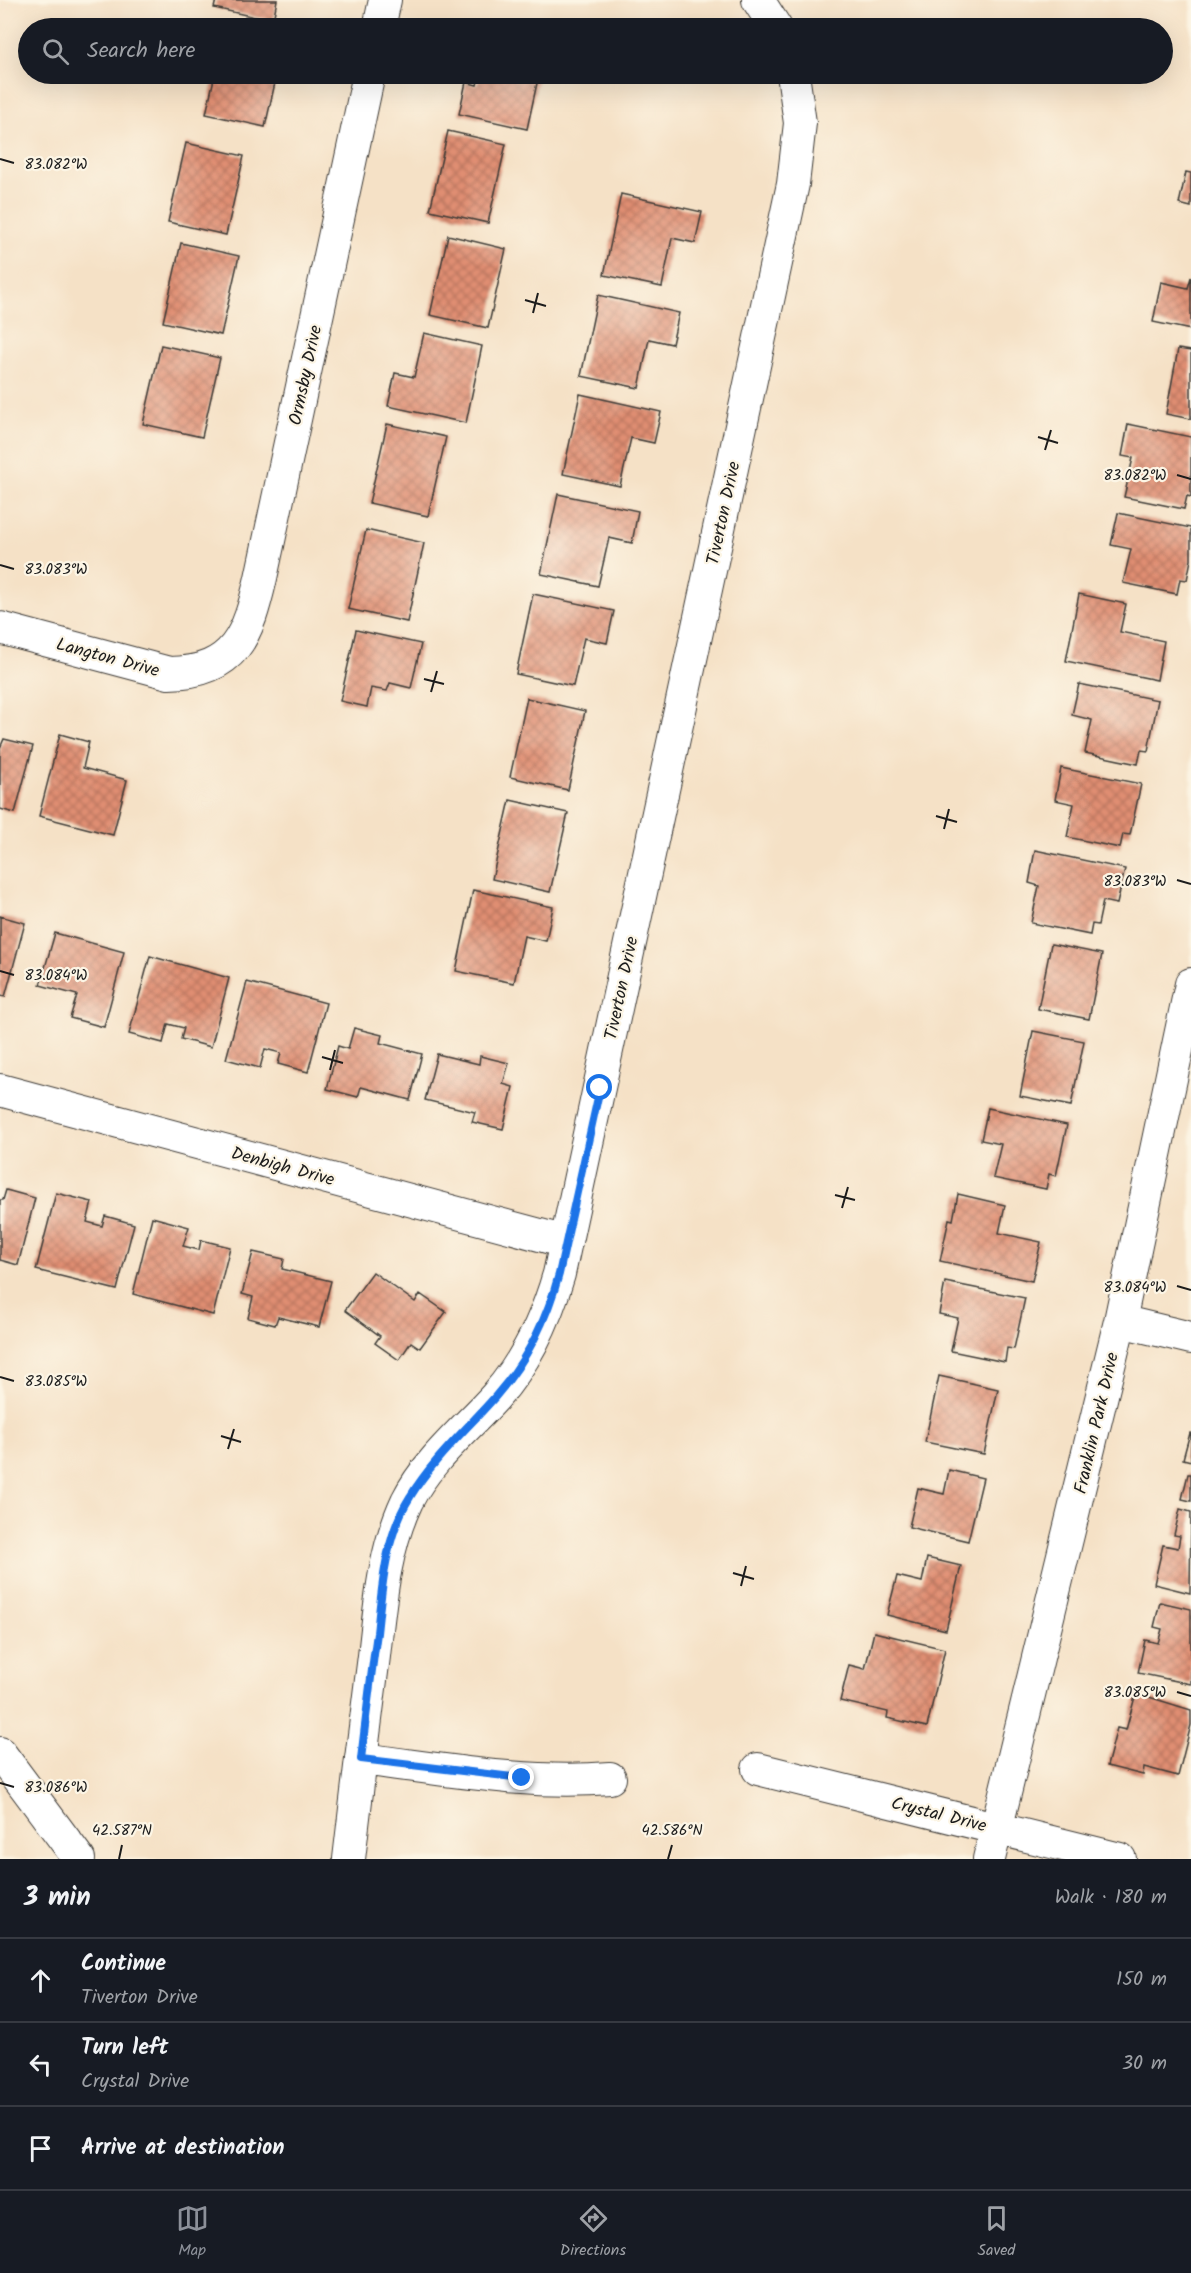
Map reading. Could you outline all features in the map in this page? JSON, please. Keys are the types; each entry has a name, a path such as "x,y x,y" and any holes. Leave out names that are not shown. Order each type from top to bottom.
{"street":[{"path":"381,18 385,0"},
{"path":"758,0 770,18"},
{"name":"Ormsby Drive","path":"216,663 237,648 251,620 367,84"},
{"name":"Tiverton Drive","path":"349,1859 384,1577 395,1531 408,1499 460,1431 495,1397 537,1335 551,1302 566,1242 793,184 800,123 794,84"},
{"name":"Langton Drive","path":"0,628 170,673 192,673 216,663"},
{"name":"Franklin Park Drive","path":"989,1859 1120,1321 1191,984"},
{"name":"Denbigh Drive","path":"0,1090 566,1242"},
{"path":"1120,1321 1191,1338"},
{"path":"0,1753 79,1859"},
{"path":"361,1759 506,1776 577,1781 610,1778"},
{"name":"Crystal Drive","path":"758,1769 1120,1859"}],"building":[{"path":"216,0 277,0 274,18 259,18 214,8"},
{"path":"213,84 275,84 265,127 206,114"},
{"path":"466,84 537,84 527,129 459,114"},
{"path":"448,131 506,144 488,223 430,210"},
{"path":"186,143 244,156 226,235 168,222"},
{"path":"1186,172 1191,173 1191,207 1179,204"},
{"path":"621,194 702,212 695,243 672,238 662,287 604,275"},
{"path":"448,235 506,249 488,328 430,315"},
{"path":"181,243 239,256 221,335 163,322"},
{"path":"1191,277 1191,330 1153,322 1161,282 1188,288"},
{"path":"598,295 679,313 672,344 649,339 639,388 581,376"},
{"path":"424,333 482,346 466,423 388,406 395,373 414,377"},
{"path":"161,345 220,358 202,437 143,424"},
{"path":"1178,349 1191,351 1191,419 1166,414"},
{"path":"580,394 661,412 654,443 631,438 620,486 563,474"},
{"path":"387,424 446,437 428,516 369,503"},
{"path":"1128,424 1191,437 1191,497 1187,496 1184,509 1124,497 1133,458 1122,456"},
{"path":"558,494 638,511 632,543 609,538 598,586 541,574"},
{"path":"1118,513 1191,528 1191,560 1187,580 1180,579 1177,594 1123,583 1131,549 1111,545"},
{"path":"366,530 424,543 407,622 348,609"},
{"path":"533,594 614,611 607,643 584,638 573,686 516,674"},
{"path":"1079,594 1126,604 1120,632 1164,641 1157,680 1066,661"},
{"path":"356,630 421,644 411,688 390,683 387,691 371,688 367,707 340,701"},
{"path":"1079,684 1158,700 1148,751 1141,750 1138,764 1085,753 1092,720 1072,715"},
{"path":"527,698 585,711 568,790 510,777"},
{"path":"60,734 89,742 83,768 127,780 113,835 39,816"},
{"path":"4,739 33,746 15,813 0,809 0,748"},
{"path":"1061,768 1141,784 1130,835 1123,834 1120,848 1067,837 1074,804 1055,800"},
{"path":"510,800 568,813 550,892 492,879"},
{"path":"1035,850 1125,869 1117,904 1103,901 1098,925 1092,924 1090,935 1031,923 1039,886 1029,883"},
{"path":"473,890 553,907 546,941 524,936 514,983 456,971"},
{"path":"0,916 25,923 5,997 0,996"},
{"path":"55,933 124,952 104,1027 70,1018 77,995 40,985"},
{"path":"1051,944 1102,954 1089,1019 1038,1009"},
{"path":"150,956 229,978 211,1047 181,1039 184,1028 168,1024 163,1043 129,1034"},
{"path":"247,982 326,1003 308,1072 278,1064 281,1053 265,1049 260,1068 226,1059"},
{"path":"354,1028 382,1035 380,1043 422,1054 410,1100 361,1087 358,1097 327,1089 338,1046 348,1049"},
{"path":"1033,1031 1084,1041 1071,1106 1020,1096"},
{"path":"437,1054 479,1064 480,1056 509,1063 503,1084 513,1087 503,1129 472,1122 475,1112 425,1100"},
{"path":"988,1108 1067,1125 1056,1176 1049,1174 1046,1189 993,1178 1001,1144 981,1140"},
{"path":"6,1190 35,1198 18,1265 0,1260 0,1200 3,1200"},
{"path":"56,1193 92,1202 87,1222 102,1226 105,1216 134,1224 117,1290 36,1270"},
{"path":"958,1194 1005,1205 999,1233 1041,1242 1032,1281 940,1261 949,1219 953,1220"},
{"path":"152,1217 189,1227 183,1246 199,1250 201,1240 230,1247 213,1315 133,1294"},
{"path":"253,1252 284,1259 282,1269 331,1281 319,1327 278,1317 275,1325 248,1318 253,1297 242,1294"},
{"path":"373,1272 415,1302 420,1294 446,1312 420,1348 411,1342 399,1360 375,1343 380,1336 345,1310"},
{"path":"945,1282 1025,1298 1014,1349 1007,1348 1005,1362 951,1351 958,1318 939,1314"},
{"path":"939,1376 998,1389 984,1454 925,1442"},
{"path":"1191,1433 1191,1461 1183,1459"},
{"path":"949,1470 983,1478 968,1541 909,1527 918,1488 944,1494"},
{"path":"1188,1474 1191,1474 1191,1501 1182,1499"},
{"path":"1180,1509 1191,1512 1190,1593 1154,1584 1163,1545 1178,1548 1180,1536 1174,1535"},
{"path":"927,1558 961,1566 946,1630 887,1615 897,1576 922,1582"},
{"path":"1160,1602 1191,1609 1191,1684 1138,1673 1145,1640 1158,1643 1162,1629 1154,1627"},
{"path":"874,1632 945,1649 927,1727 887,1718 888,1712 840,1701 849,1665 865,1669"},
{"path":"1136,1693 1191,1710 1191,1725 1178,1776 1144,1767 1143,1775 1107,1766 1117,1728 1126,1730"}],"route":[{"path":"522,1778 361,1759 384,1577 395,1531 408,1499 429,1469 460,1431 495,1397 537,1335 551,1302 559,1274 600,1088"}]}
